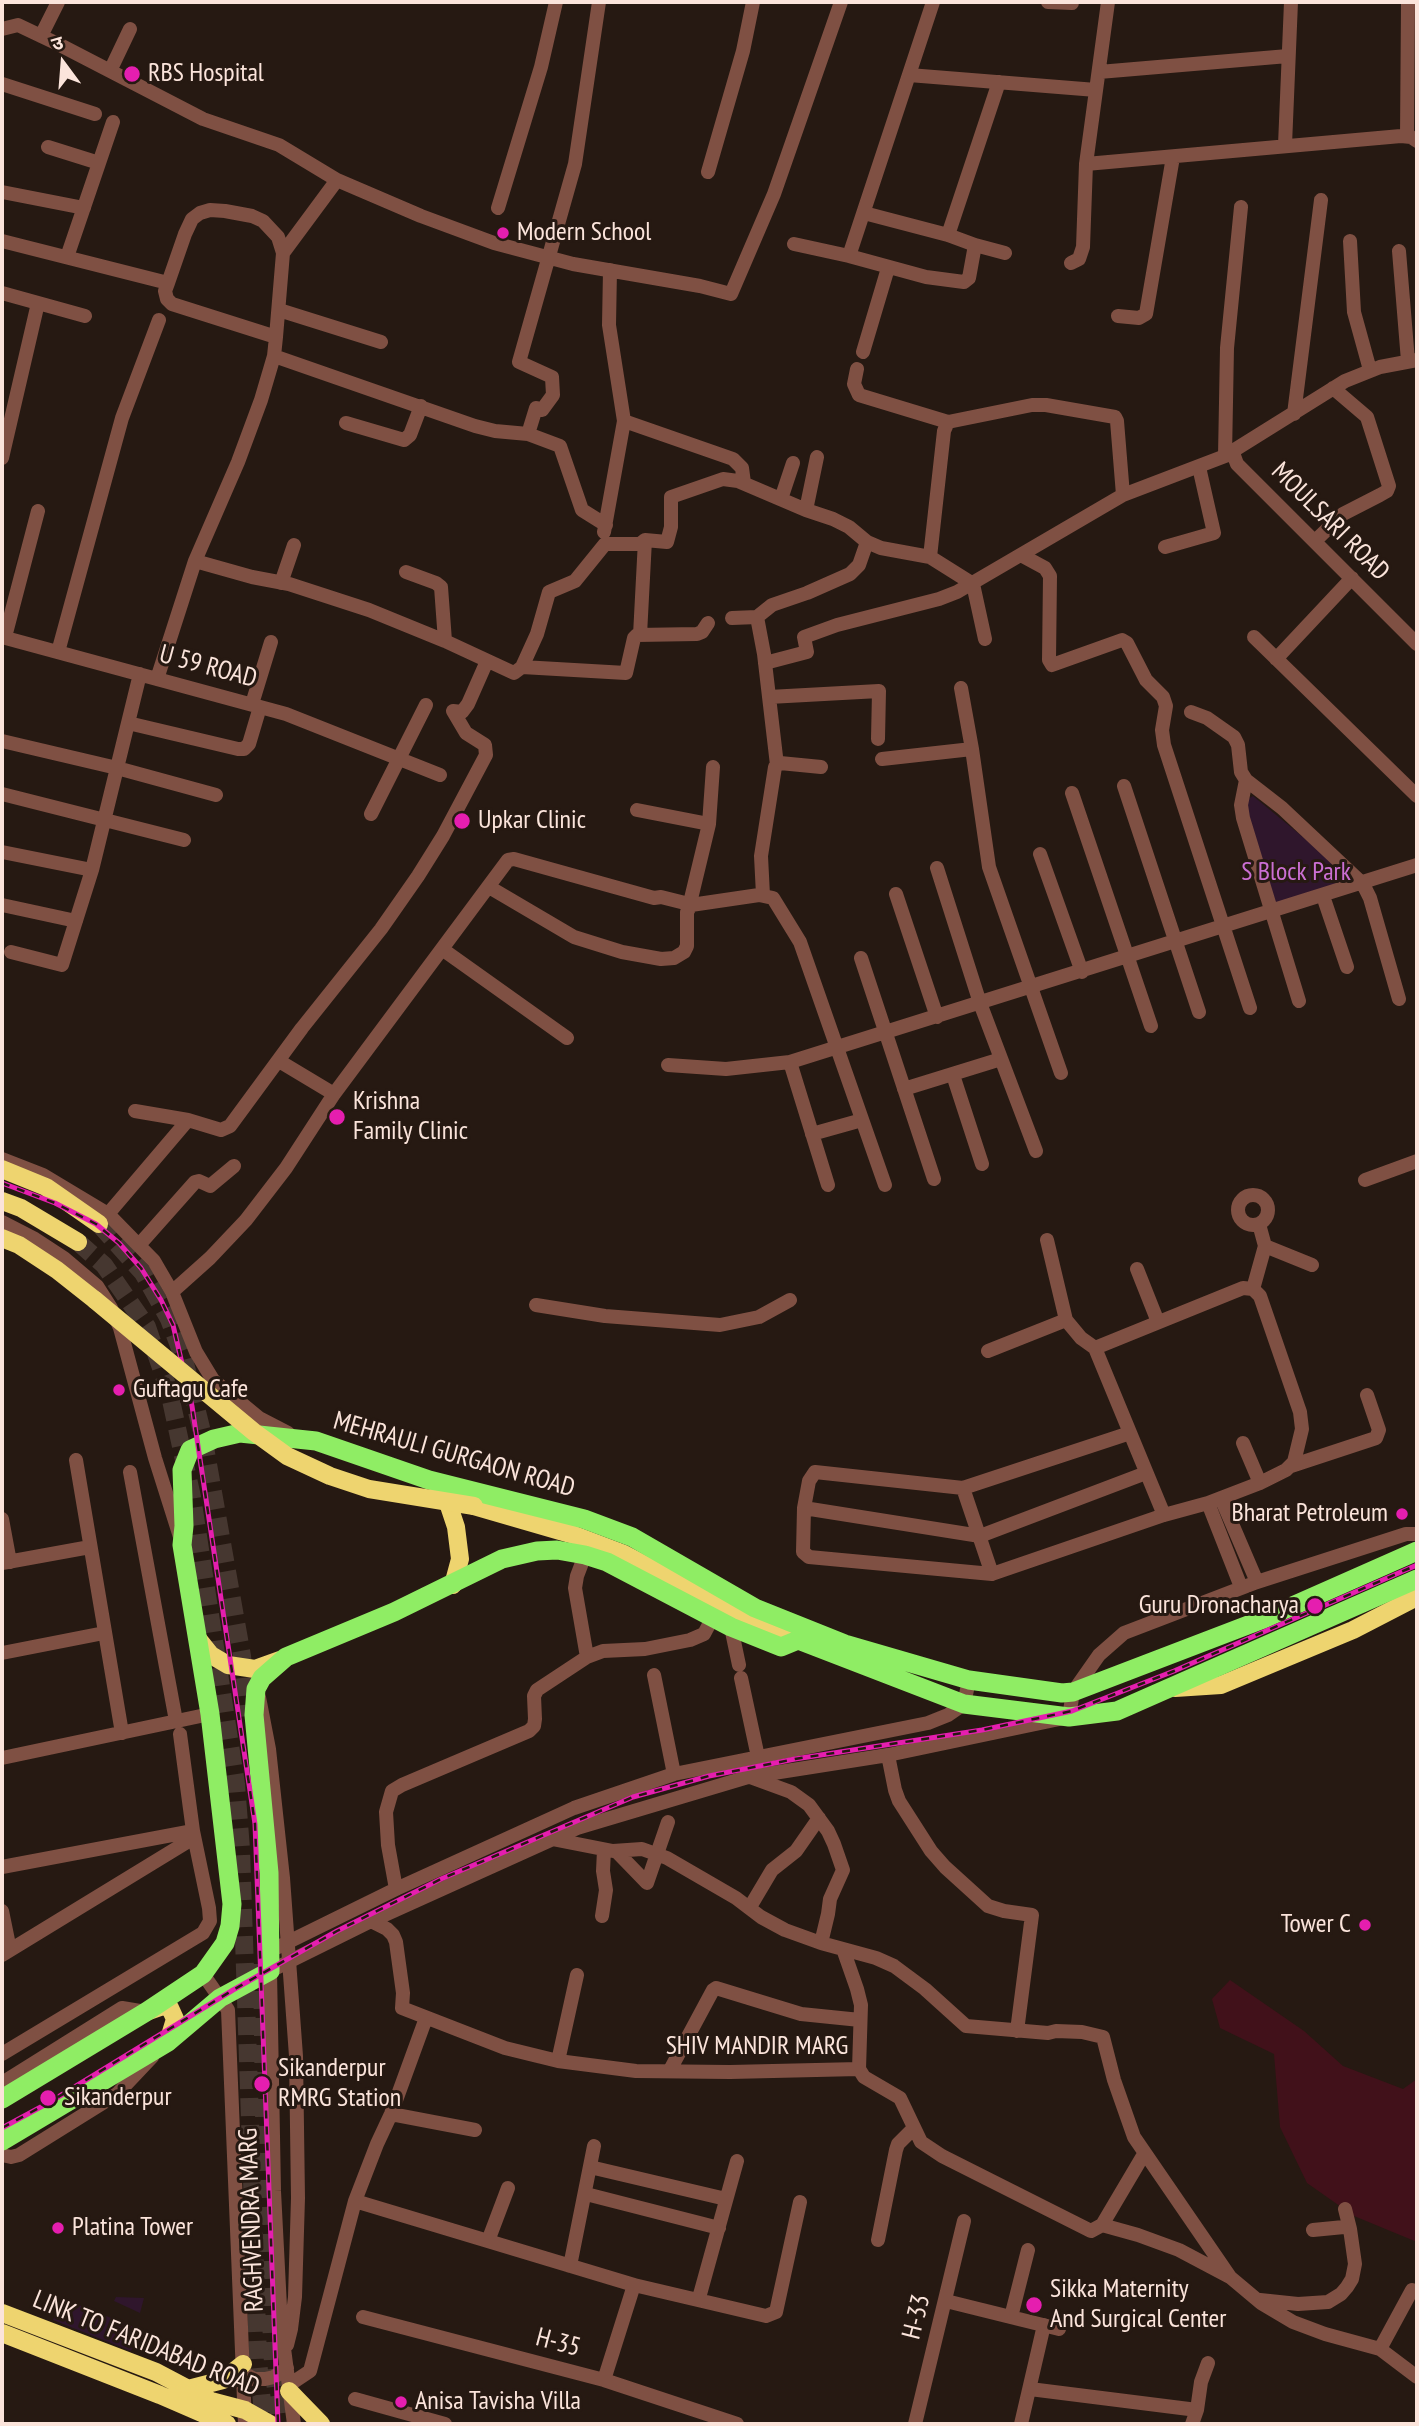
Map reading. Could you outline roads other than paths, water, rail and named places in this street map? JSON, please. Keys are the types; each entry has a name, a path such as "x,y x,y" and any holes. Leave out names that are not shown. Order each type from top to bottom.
{"highway":[{"name":"MEHRAULI GURGAON ROAD","path":"2,2099 146,2012 203,1974 225,1943 232,1904 210,1714 182,1545 182,1470 190,1450 214,1439 240,1433 316,1441 429,1480 584,1519 632,1537 755,1608 845,1644 969,1680 1062,1693 1073,1692 1261,1620 1417,1551"},
{"path":"2,2141 165,2043 276,1955 254,1715 256,1689 262,1678 286,1657 453,1585 502,1559 537,1550 585,1555 607,1562 731,1627 781,1647 798,1640 964,1704 1069,1717 1117,1712 1417,1579"}],"main road":[{"path":"2,1169 46,1187 104,1219"},
{"path":"2,1201 21,1208 78,1242"},
{"path":"2,1238 19,1245 57,1270 254,1432 287,1455 330,1476 369,1489 474,1506 574,1535 624,1554 750,1620 798,1640"},
{"path":"429,1480 447,1500 456,1527 460,1559 453,1585"},
{"path":"1172,1688 1221,1685 1353,1630 1417,1597"},
{"path":"199,1640 211,1655 228,1665 255,1669 286,1657"},
{"path":"146,2012 163,2006 170,2008 175,2020 165,2043"},
{"name":"LINK TO FARIDABAD ROAD","path":"2,2313 156,2372 211,2402 245,2417 270,2424"},
{"name":"LINK TO FARIDABAD ROAD","path":"2,2333 160,2395 209,2420 227,2424"},
{"path":"188,2389 223,2380 243,2368"},
{"path":"289,2388 321,2424"}],"street":[{"path":"41,36 58,2"},
{"path":"498,208 541,66 556,2"},
{"path":"528,434 536,408 542,410 553,395 552,377 519,362 575,164 599,2"},
{"path":"708,173 743,51 753,2"},
{"path":"2,29 18,25 202,119 279,145 337,180 421,216 494,243 548,258 731,294 774,194 841,2"},
{"path":"849,256 933,2"},
{"path":"1048,2 1072,3"},
{"path":"1071,263 1079,259 1083,247 1086,164 1108,2"},
{"path":"1284,145 1291,2"},
{"path":"1086,164 1284,145 1412,139 1408,2"},
{"path":"110,71 130,29"},
{"path":"1099,72 1288,56"},
{"path":"909,75 1096,90"},
{"path":"948,234 999,82"},
{"path":"2,84 95,114"},
{"path":"67,257 113,122"},
{"path":"48,148 100,163"},
{"path":"1118,316 1139,318 1146,314 1173,157"},
{"path":"283,253 337,180"},
{"path":"2,192 84,208"},
{"path":"1294,414 1321,200"},
{"path":"1232,457 1227,348 1241,206"},
{"path":"157,679 195,561 238,462 261,400 274,356 279,310 283,253 278,237 263,221 239,212 210,210 200,213 192,219 165,291 167,299 172,304 276,337"},
{"path":"864,213 948,234 1005,253"},
{"path":"2,241 168,283"},
{"path":"1350,241 1354,312 1370,370"},
{"path":"794,244 926,277 964,282 970,278 975,245"},
{"path":"765,663 807,652 803,637 837,625 939,599 973,584 1123,495 1232,457 1236,449 1333,388 1370,370 1413,360 1399,251"},
{"path":"863,352 888,268"},
{"path":"195,561 281,583 369,610 445,640 517,673 541,623 549,592 575,581 602,546 624,421 608,325 610,270"},
{"path":"2,293 85,316"},
{"path":"2,458 38,303"},
{"path":"279,310 381,342"},
{"path":"58,652 122,418 159,320"},
{"path":"274,356 484,429 528,434 561,446 582,510 606,526"},
{"path":"857,369 854,384 859,395 948,422 1032,405 1115,417 1123,495"},
{"path":"1315,541 1343,514 1387,491 1389,486 1367,417 1333,388"},
{"path":"346,423 404,440 410,435 421,406"},
{"path":"624,421 733,459 741,465 744,483"},
{"path":"930,557 944,432 948,422"},
{"path":"806,510 817,457"},
{"name":"MOULSARI ROAD","path":"1232,457 1417,644"},
{"path":"781,499 793,463"},
{"path":"1165,547 1214,533 1199,467"},
{"path":"602,546 610,543 640,544 645,540 667,542 671,527 669,504 673,495 723,479 744,483 840,523 867,542 892,551 930,557 973,584 985,639"},
{"path":"3,637 38,510"},
{"path":"640,635 645,540"},
{"path":"732,618 757,617 772,605 850,574 859,565 867,542"},
{"path":"281,583 294,545"},
{"path":"1021,555 1045,568 1050,576 1049,660 1052,664 1122,640 1127,643 1146,680 1163,697 1166,706 1162,730 1164,746 1250,1007"},
{"path":"406,572 441,587 445,640"},
{"path":"1276,659 1352,579"},
{"path":"757,617 777,765 774,769 761,856 763,895"},
{"path":"522,667 626,673 634,638 640,635 697,634 702,632 708,623"},
{"name":"U 59 ROAD","path":"3,637 286,714 440,775"},
{"path":"1254,637 1417,796"},
{"path":"128,723 244,749 249,744 271,642"},
{"path":"135,1111 221,1130 230,1126 388,918 418,876 462,802 487,748 462,730 453,711 464,710 487,661"},
{"path":"11,952 62,965 92,870 140,674"},
{"path":"961,688 989,867 1061,1073"},
{"path":"769,697 879,691 878,739"},
{"path":"371,814 426,705"},
{"path":"1191,712 1208,718 1234,737 1238,745 1241,774 1245,780 1282,808 1363,884 1370,898 1399,999"},
{"path":"2,741 216,795"},
{"path":"882,759 972,749"},
{"path":"777,765 821,767"},
{"path":"489,887 574,937 622,952 661,959 674,958 684,952 687,946 689,905 709,824 713,767"},
{"path":"1245,780 1241,810 1299,1001"},
{"path":"1124,786 1199,1012"},
{"path":"1072,793 1151,1026"},
{"path":"2,794 184,840"},
{"path":"637,810 709,824"},
{"path":"2,852 92,870"},
{"path":"1040,854 1082,972"},
{"path":"172,1292 210,1258 246,1220 285,1168 334,1094 506,862 514,859 689,905 763,895 776,902 800,942 885,1185"},
{"path":"668,1065 726,1069 790,1062 1417,865"},
{"path":"937,868 980,1003 1036,1150"},
{"path":"896,894 937,1017"},
{"path":"1324,896 1348,967"},
{"path":"2,905 76,921"},
{"path":"442,949 567,1038"},
{"path":"861,958 934,1179"},
{"path":"904,1089 1000,1059"},
{"path":"279,1061 334,1094"},
{"path":"790,1062 828,1185"},
{"path":"953,1075 982,1164"},
{"path":"812,1134 862,1119"},
{"path":"104,1219 188,1121"},
{"path":"2,1159 43,1175 139,1245 154,1261 172,1292 196,1352 213,1380 267,1423 316,1441"},
{"path":"1366,1180 1417,1161"},
{"path":"139,1245 195,1182 209,1186 234,1166"},
{"path":"2,1222 64,1258 97,1286 111,1308 120,1328 182,1545"},
{"path":"1253,1289 1265,1246 1259,1224"},
{"path":"1047,1240 1066,1320 1081,1338 1095,1348 1164,1515"},
{"path":"1265,1246 1312,1265"},
{"path":"1137,1269 1158,1322"},
{"path":"1095,1348 1244,1289 1253,1289 1260,1296 1300,1412 1301,1429 1291,1466"},
{"path":"536,1305 604,1316 720,1325 759,1317 790,1300"},
{"path":"988,1351 1066,1320"},
{"path":"1130,1433 963,1488 820,1471 811,1476 804,1508 803,1552 809,1557 992,1574 1164,1515 1214,1501 1260,1483 1291,1466 1376,1438 1379,1430 1367,1395"},
{"path":"1243,1443 1260,1483"},
{"path":"76,1460 122,1733"},
{"path":"2,2054 203,1933 210,1922 178,1727 130,1472"},
{"path":"804,1508 980,1536 1146,1472"},
{"path":"963,1488 992,1574"},
{"path":"1214,1501 1257,1582"},
{"path":"1214,1501 1241,1587"},
{"path":"2,1519 6,1563 90,1547"},
{"path":"288,1961 577,1828 746,1777 888,1755 1069,1717 1073,1692 1111,1642 1124,1633 1241,1587 1406,1534 1417,1534"},
{"path":"585,1555 575,1588 587,1657"},
{"path":"396,1889 388,1845 386,1812 393,1791 529,1731 534,1726 534,1696 537,1690 587,1657 603,1651 645,1649 690,1640 704,1634 713,1617"},
{"path":"731,1627 758,1756"},
{"path":"2,1653 104,1633"},
{"path":"654,1675 674,1774"},
{"path":"276,1955 396,1889 573,1808 674,1774 928,1723 947,1716 964,1704 969,1680"},
{"path":"2,1758 122,1733 178,1727 210,1714"},
{"path":"947,1716 960,1740"},
{"path":"888,1755 900,1801 931,1851 945,1867 988,1906 1031,1915 1017,2031"},
{"path":"738,1761 746,1777 791,1792 809,1805 834,1844 843,1870 830,1899 821,1943"},
{"path":"750,1907 772,1870 796,1851 819,1818"},
{"path":"610,1850 647,1883 668,1822"},
{"path":"2,1867 193,1831"},
{"path":"2,1911 6,1952 187,1842 193,1831"},
{"path":"552,1839 610,1850 634,1848 655,1854 692,1871 771,1923 821,1943 883,1960 904,1972 966,2026 1048,2033 1082,2032 1103,2037 1129,2126 1144,2154 1230,2277"},
{"path":"602,1916 606,1890 603,1871 610,1850"},
{"path":"362,1907 371,1921"},
{"name":"SHIV MANDIR MARG","path":"371,1921 387,1929 396,1942 403,1993 402,2008 505,2048 558,2061 636,2071 859,2069 864,2077 900,2098 922,2142 942,2156 1091,2231 1102,2225 1179,2250 1230,2277 1274,2311 1325,2334 1380,2348 1417,2377"},
{"path":"843,1949 859,1996 859,2069"},
{"path":"276,1955 288,1961"},
{"path":"276,1955 288,1961"},
{"name":"RAGHVENDRA MARG","path":"276,1955 274,2191 286,2361 294,2424"},
{"path":"243,2368 254,2379 274,2377 286,2361 292,2329 298,2198 296,2056 288,1961"},
{"name":"RAGHVENDRA MARG","path":"203,1974 228,2010 245,2417"},
{"path":"558,2061 577,1975"},
{"path":"670,2070 713,1990 716,1989 801,2014 860,2020"},
{"path":"2,2083 122,2008 146,2012"},
{"path":"289,2388 310,2371 355,2201 426,2018"},
{"path":"2,2155 19,2155 117,2094 165,2043"},
{"path":"391,2114 475,2130"},
{"path":"877,2240 896,2150 898,2144 914,2128"},
{"path":"570,2266 594,2146"},
{"path":"1102,2225 1144,2154"},
{"path":"699,2298 737,2161"},
{"path":"590,2167 726,2199"},
{"path":"488,2241 509,2188"},
{"path":"586,2194 719,2228"},
{"path":"355,2201 634,2285 699,2298 766,2316 776,2312 800,2202"},
{"path":"1256,2299 1276,2303 1314,2304 1328,2302 1341,2294 1352,2279 1355,2264 1345,2209"},
{"name":"H-33","path":"915,2424 964,2221"},
{"path":"1313,2230 1344,2227 1350,2230"},
{"path":"1011,2317 1028,2250"},
{"path":"604,2380 634,2285"},
{"path":"1380,2348 1412,2290"},
{"path":"946,2301 1059,2329"},
{"name":"H-35","path":"363,2317 604,2380 737,2424"},
{"path":"1021,2424 1044,2325"},
{"path":"1192,2424 1208,2363"},
{"path":"1030,2389 1197,2410"},
{"path":"355,2399 445,2424"}],"tunnel":[{"path":"99,1224 143,1273 169,1319 184,1359 203,1436 242,1656 248,1716"},
{"path":"78,1242 104,1265 147,1327 169,1391 192,1497 236,1784 241,1849 258,2360 264,2424"},
{"path":"262,1964 265,2183 273,2364 280,2424"}],"railway":[{"path":"2,1183 55,1203 96,1224 119,1243 141,1268 173,1325 192,1406 255,1824 278,2424"},
{"path":"2,2128 337,1931 441,1879 633,1797 709,1776 795,1759 982,1730 1072,1711 1174,1671 1417,1565"}],"place":[{"name":"RBS Hospital","path":"132,74"},
{"name":"Modern School","path":"503,233"},
{"name":"Upkar Clinic","path":"462,821"},
{"name":"Krishna Family Clinic","path":"337,1117"},
{"name":"Guftagu Cafe","path":"119,1390"},
{"name":"Bharat Petroleum","path":"1402,1514"},
{"name":"Guru Dronacharya","path":"1315,1606"},
{"name":"Tower C","path":"1365,1925"},
{"name":"Sikanderpur RMRG Station","path":"262,2084"},
{"name":"Sikanderpur","path":"48,2098"},
{"name":"Platina Tower","path":"58,2228"},
{"name":"Sikka Maternity And Surgical Center","path":"1034,2305"},
{"name":"Anisa Tavisha Villa","path":"401,2402"}],"park label":[{"name":"S Block Park","path":"1296,873"}]}
